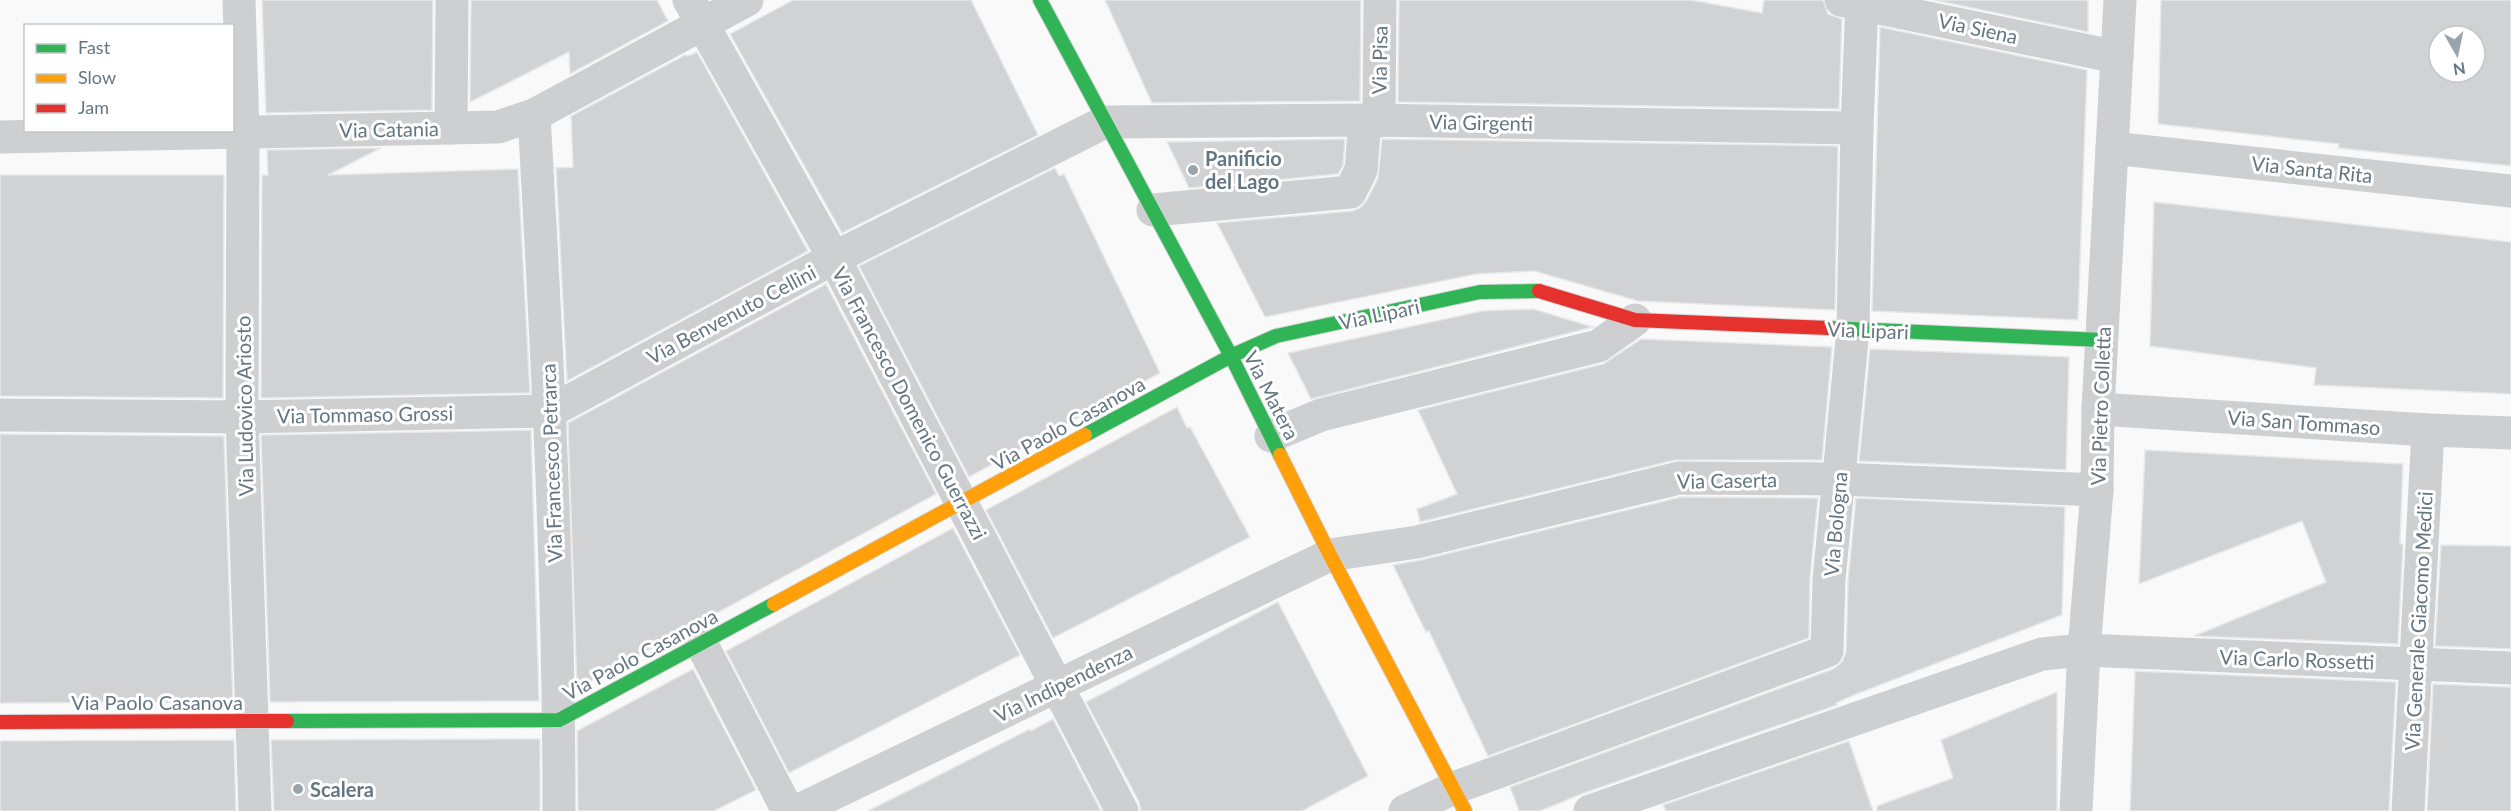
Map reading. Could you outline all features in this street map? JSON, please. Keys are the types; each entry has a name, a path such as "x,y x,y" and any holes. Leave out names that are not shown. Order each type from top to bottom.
{"street":[{"name":"Via Ludovico Ariosto","path":"239,0 243,132 242,417 255,811"},
{"path":"451,128 452,0"},
{"name":"Via Catania","path":"0,137 498,127 534,115 696,11 747,0"},
{"name":"Via Matera","path":"1040,0 1231,356 1330,555 1459,799"},
{"name":"Via Pisa","path":"1153,210 1350,192 1361,171 1372,121 1380,0"},
{"name":"Via Pietro Colletta","path":"2076,811 2084,650 2097,490 2098,409 2120,0"},
{"name":"Via Siena","path":"1855,1 2117,57"},
{"name":"Via Bologna","path":"1459,799 1827,651 1829,580 1853,329 1857,128 1855,1"},
{"name":"Via Francesco Domenico Guerrazzi","path":"696,11 834,258 1122,811"},
{"name":"Via Francesco Petrarca","path":"534,115 551,411 559,720 559,811"},
{"name":"Via Girgenti","path":"1105,122 1372,121 1857,128"},
{"name":"Via Benvenuto Cellini","path":"551,411 834,258 1105,122"},
{"name":"Via Santa Rita","path":"2112,148 2511,191"},
{"name":"Via Lipari","path":"1231,356 1276,336 1480,292 1535,290 1635,320 2102,340"},
{"path":"1271,436 1321,415 1598,346 1635,320"},
{"name":"Via Paolo Casanova","path":"0,722 559,720 1231,356"},
{"name":"Via San Tommaso","path":"2098,409 2428,430 2511,433"},
{"name":"Via Tommaso Grossi","path":"0,415 242,417 551,411"},
{"name":"Via Generale Giacomo Medici","path":"2408,811 2428,430"},
{"name":"Via Caserta","path":"1330,555 1417,542 1679,478 1839,480 2097,490"},
{"name":"Via Indipendenza","path":"797,811 1330,555"},
{"path":"701,643 788,811"},
{"name":"Via Carlo Rossetti","path":"1590,811 2042,654 2084,650 2511,668"},
{"path":"1405,811 1459,799"}],"building":[{"path":"262,0 433,0 432,110 266,113"},
{"path":"471,0 657,0 668,21 570,74 569,52 470,102"},
{"path":"793,0 971,0 1038,135 842,233 730,34"},
{"path":"1105,0 1361,0 1360,101 1152,103"},
{"path":"1399,0 1691,0 1762,13 1764,0 1823,0 1828,14 1842,19 1839,109 1398,102"},
{"path":"1934,0 2088,0 2088,32"},
{"path":"2161,0 2511,0 2511,166 2338,148 2339,144 2158,124"},
{"path":"1880,27 2087,70 2078,320 1872,311"},
{"path":"697,52 808,251 567,381 556,168 573,167 571,116 685,55"},
{"path":"1345,139 1343,165 1338,174 1189,188 1167,142"},
{"path":"1382,139 1838,146 1835,310 1638,301 1534,271 1476,274 1265,317 1217,223 1352,211 1360,208 1367,200 1378,178"},
{"path":"381,148 328,175 518,169 530,393 261,398 262,175 268,175 267,150"},
{"path":"1055,168 1059,176 1064,174 1160,373 969,477 859,266"},
{"path":"0,175 224,175 223,398 0,396"},
{"path":"2154,202 2511,242 2511,394 2314,385 2316,368 2150,346"},
{"path":"826,284 936,494 577,689 568,423"},
{"path":"1533,309 1593,327 1311,399 1288,353 1482,311"},
{"path":"1641,339 1832,347 1822,460 1675,460 1420,522 1417,509 1457,494 1418,410 1603,364"},
{"path":"1870,349 2069,357 2066,470 1859,461"},
{"path":"1177,407 1250,537 1053,638 986,510"},
{"path":"531,430 539,701 270,702 261,435"},
{"path":"0,434 224,436 233,702 0,703"},
{"path":"2145,450 2403,464 2400,544 2403,544 2398,644 2194,636 2326,582 2302,521 2139,584"},
{"path":"1681,497 1818,498 1810,578 1809,638 1488,756 1429,631 1426,632 1393,565"},
{"path":"1856,498 2065,507 2062,615 1854,695 1836,703 1837,705 1584,793 1540,811 1519,811 1510,787 1833,669 1842,662 1846,652 1848,581"},
{"path":"953,528 1020,655 789,773 726,651"},
{"path":"2441,545 2511,546 2511,649 2435,646"},
{"path":"1278,602 1368,776 1302,811 1141,811 1139,802 1086,702"},
{"path":"693,669 756,790 714,811 578,811 577,731"},
{"path":"2135,671 2396,682 2389,811 2130,811"},
{"path":"2433,684 2511,687 2511,811 2427,811"},
{"path":"2057,692 2057,811 1877,811 1877,806 1953,778 1941,740"},
{"path":"1053,719 1101,811 868,811 1030,729 1031,731"},
{"path":"540,739 540,811 274,811 271,740"},
{"path":"234,740 236,811 0,811 0,741"},
{"path":"1849,741 1873,811 1666,811 1663,805"}],"traffic: fast":[{"path":"1040,0 1231,356 1280,455"},
{"path":"1085,435 1231,356 1276,336 1480,292 1539,291"},
{"path":"1829,328 2102,340"},
{"path":"287,721 559,720 774,604"}],"traffic: slow":[{"path":"774,604 1085,435"},
{"path":"1280,455 1465,811"}],"traffic: jam":[{"path":"1539,291 1635,320 1829,328"},
{"path":"0,722 287,721"}],"place":[{"name":"Panificio del Lago","path":"1193,170"},
{"name":"Scalera","path":"298,789"}]}
